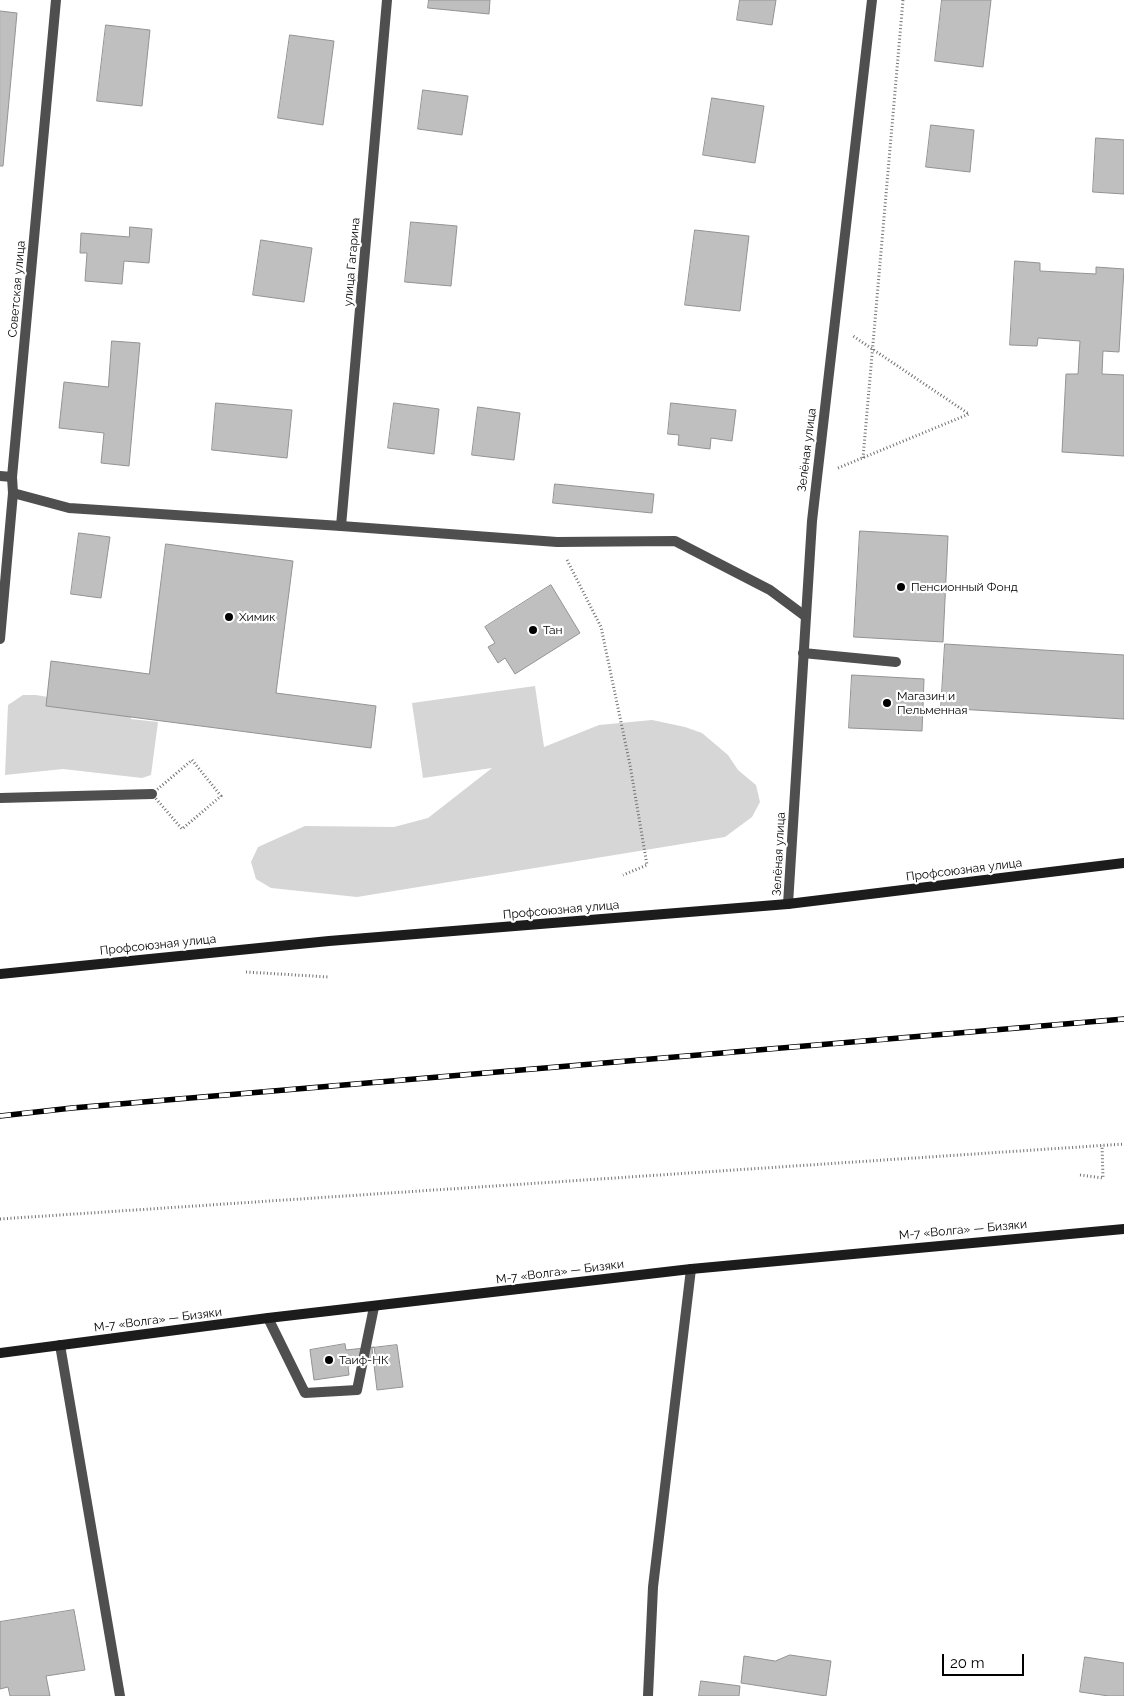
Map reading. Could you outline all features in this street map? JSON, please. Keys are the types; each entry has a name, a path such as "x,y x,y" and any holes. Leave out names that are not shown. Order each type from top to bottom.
{"main road":[{"name":"Профсоюзная улица","path":"0,974 284,945 788,904 1124,863"},
{"name":"М-7 «Волга» — Бизяки","path":"0,1353 268,1318 691,1269 1124,1229"}],"street":[{"name":"Советская улица","path":"0,640 2,579 13,493 12,477 56,0"},
{"name":"улица Гагарина","path":"341,526 387,0"},
{"name":"Зелёная улица","path":"788,904 816,477 872,0"},
{"path":"0,476 12,477"},
{"path":"13,493 69,508 557,542 675,541 770,590 806,616"},
{"path":"803,653 896,662"},
{"path":"0,798 152,794"},
{"path":"648,1696 653,1587 691,1269"},
{"path":"268,1318 305,1393 358,1390 374,1307"},
{"path":"60,1345 120,1696"}],"path":[{"path":"862,458 903,0"},
{"path":"816,477 969,414 834,323"},
{"path":"557,542 601,627 630,765 647,865 623,875"},
{"path":"192,760 221,796 182,829 152,794 192,760"},
{"path":"246,972 329,977"},
{"path":"1080,1174 1103,1178 1102,1144"},
{"path":"0,1218 1124,1144"}],"shaded area":[{"path":"535,686 544,747 599,725 652,720 685,727 702,733 728,755 738,770 756,785 760,802 752,817 725,837 357,897 271,888 256,879 251,862 258,847 305,826 394,827 428,818 492,768 423,778 412,703"},
{"path":"23,695 36,695 131,711 131,719 158,722 151,775 142,778 63,769 5,775 8,705"}],"building":[{"path":"429,0 490,0 489,14 428,8"},
{"path":"740,0 776,0 772,25 737,20"},
{"path":"942,0 991,0 983,67 935,61"},
{"path":"0,11 17,13 3,166 0,166"},
{"path":"106,25 150,30 142,106 97,101"},
{"path":"290,35 334,41 323,125 278,118"},
{"path":"423,90 468,96 462,135 418,129"},
{"path":"712,98 764,106 755,163 703,155"},
{"path":"931,125 974,130 970,172 926,167"},
{"path":"1096,138 1124,140 1124,194 1093,192"},
{"path":"411,222 457,226 451,286 405,282"},
{"path":"130,227 152,229 149,263 124,261 122,284 85,281 87,253 80,253 81,233 129,237"},
{"path":"695,230 749,236 740,311 685,305"},
{"path":"261,240 312,248 304,302 253,295"},
{"path":"1015,261 1040,263 1040,271 1096,274 1096,267 1124,269 1119,352 1103,351 1102,374 1124,375 1124,456 1062,452 1066,374 1078,374 1080,341 1038,338 1037,346 1010,345"},
{"path":"112,341 140,343 129,466 101,463 104,433 59,428 64,382 108,387"},
{"path":"216,403 292,410 287,458 212,450"},
{"path":"394,403 439,409 434,454 388,448"},
{"path":"671,403 736,410 732,441 711,438 710,449 678,445 679,435 668,434"},
{"path":"478,407 520,413 514,460 472,455"},
{"path":"555,484 654,494 652,513 553,503"},
{"name":"Пенсионный Фонд","path":"860,531 948,536 943,642 854,637"},
{"path":"79,533 110,537 101,598 71,594"},
{"path":"166,544 293,561 276,693 376,706 371,748 46,706 51,661 149,674"},
{"name":"Тан","path":"551,585 580,633 515,674 505,658 498,663 488,647 495,643 485,627"},
{"path":"945,644 1124,655 1124,719 941,708"},
{"name":"Магазин и Пельменная","path":"852,675 924,679 922,731 849,728"},
{"path":"345,1344 346,1350 374,1347 376,1361 348,1366 349,1375 314,1380 310,1350"},
{"path":"397,1345 403,1387 377,1390 372,1348"},
{"path":"74,1610 85,1670 46,1676 50,1696 10,1696 8,1687 0,1689 0,1622"},
{"path":"790,1655 831,1661 826,1696 741,1683 744,1656 775,1661"},
{"path":"1085,1657 1124,1663 1124,1696 1080,1692"},
{"path":"701,1681 740,1686 739,1696 699,1696"}],"railway":[{"path":"0,1116 72,1108 1124,1019"}],"place":[{"name":"Пенсионный Фонд","path":"901,587"},
{"name":"Химик","path":"229,617"},
{"name":"Тан","path":"533,630"},
{"name":"Магазин и Пельменная","path":"887,703"},
{"name":"Таиф-НК","path":"329,1360"}]}
